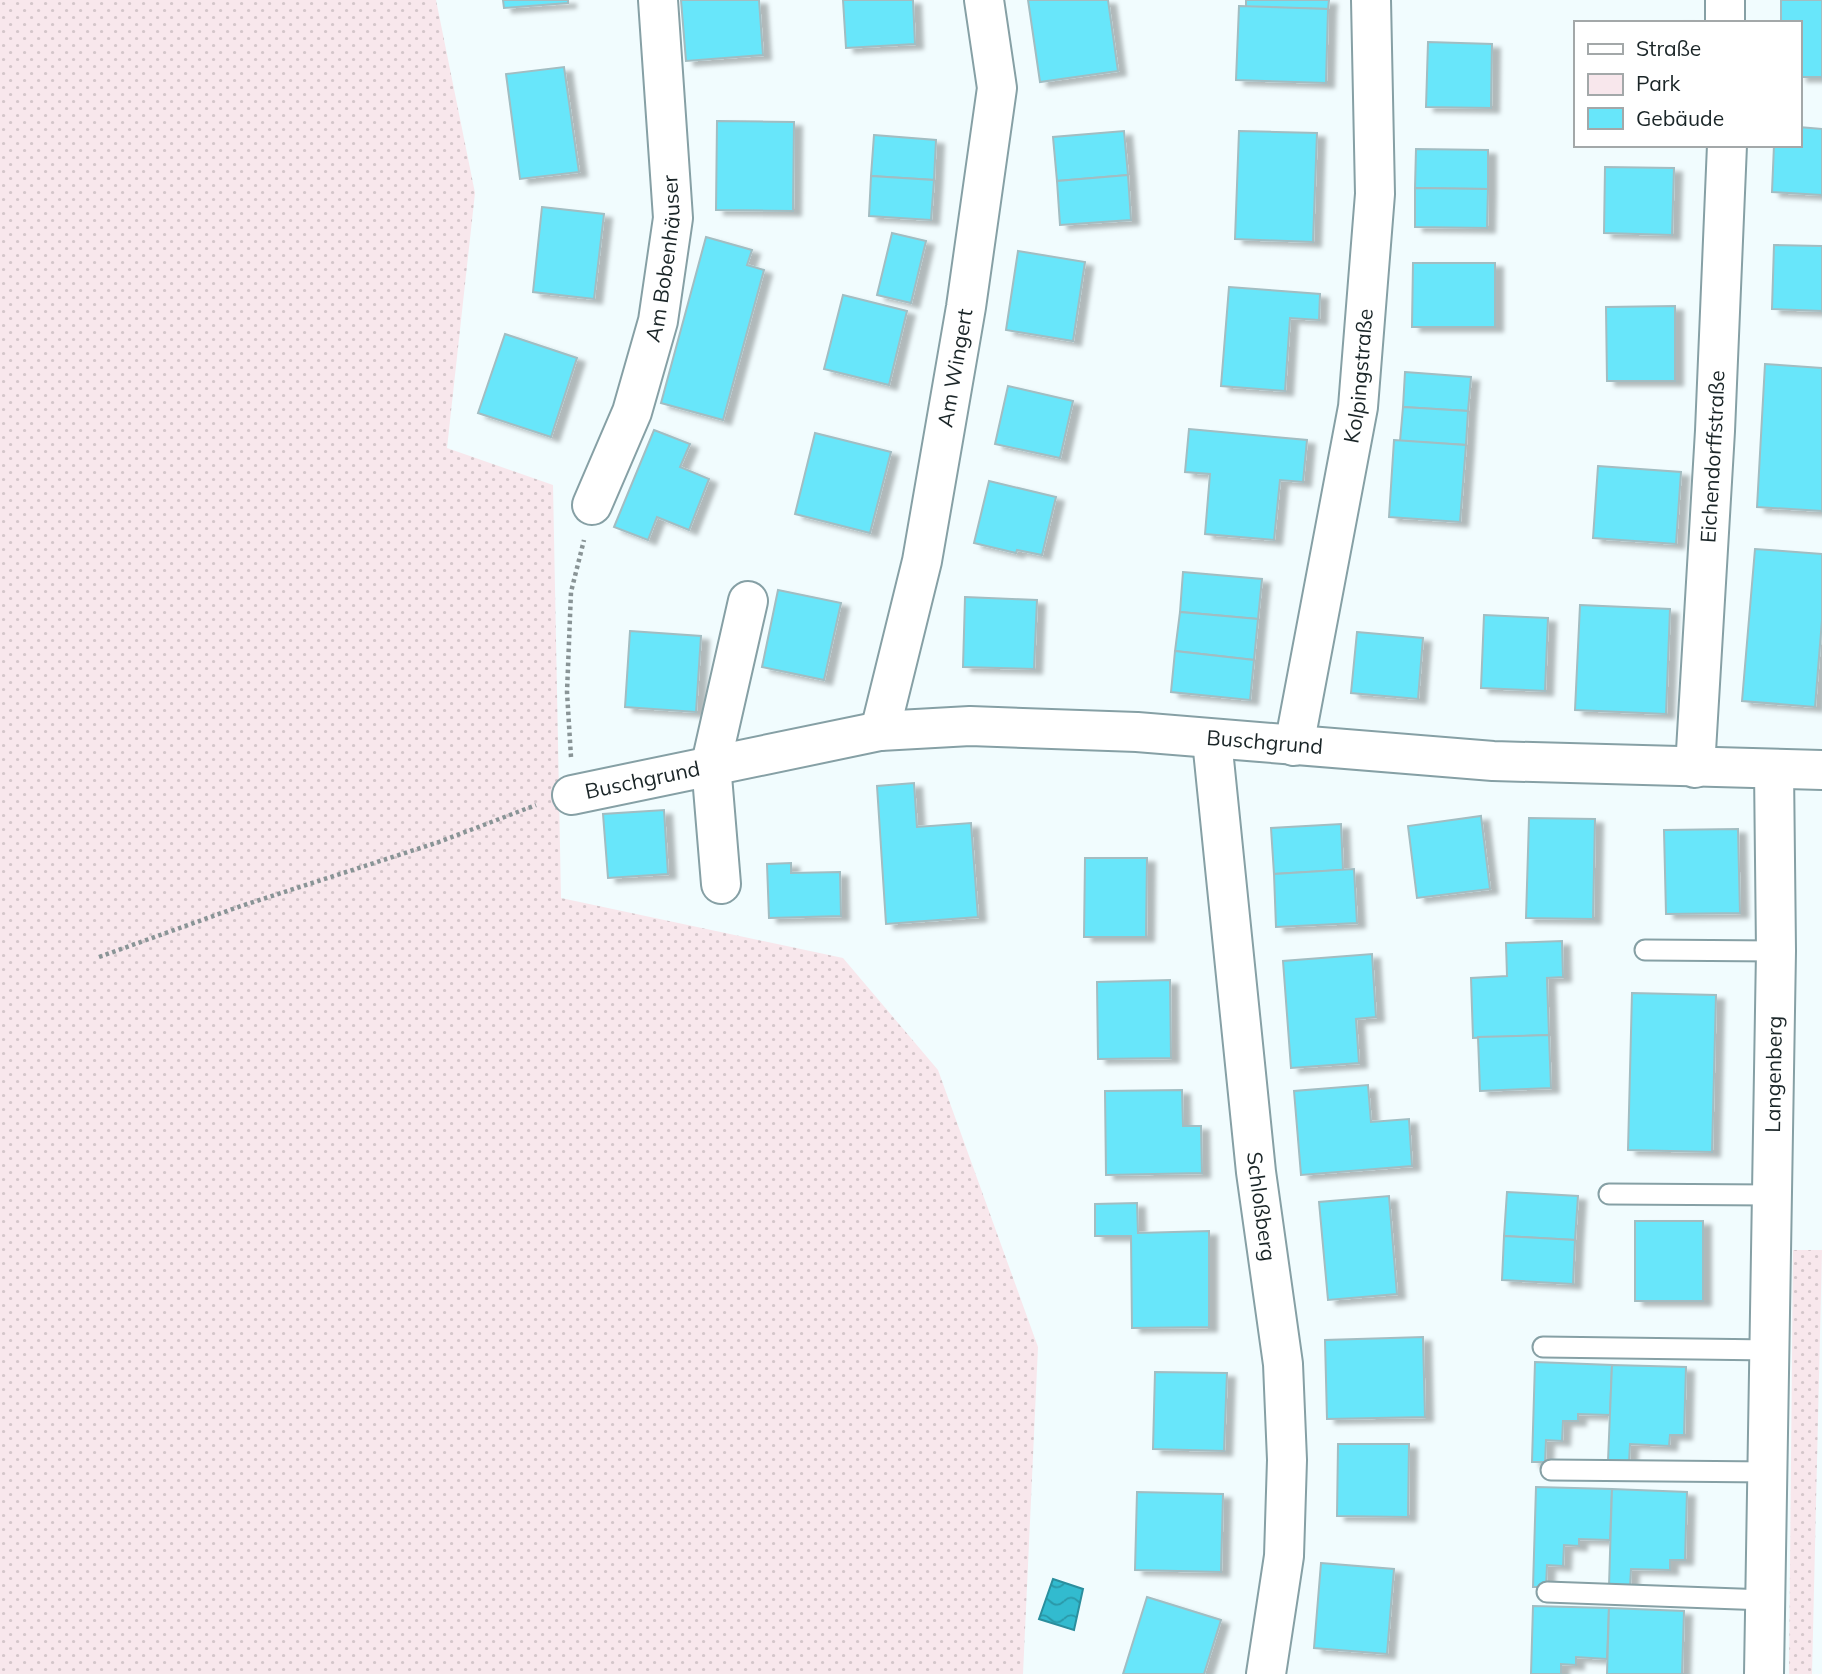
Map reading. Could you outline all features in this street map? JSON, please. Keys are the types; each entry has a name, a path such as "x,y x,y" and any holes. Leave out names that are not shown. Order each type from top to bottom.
{"street":[{"name":"Am Bobenhäuser","path":"592,505 632,412 658,321 673,218 659,0"},
{"name":"Am Wingert","path":"880,731 922,561 966,307 997,88 984,0"},
{"name":"Kolpingstraße","path":"1294,746 1358,407 1375,194 1371,0"},
{"path":"1725,0 1725,21"},
{"name":"Eichendorffstraße","path":"1695,768 1715,431 1727,147"},
{"name":"Buschgrund","path":"720,884 711,764 748,601"},
{"name":"Buschgrund","path":"572,795 880,731 970,726 1045,727 1493,761 1822,770"},
{"name":"Schloßberg","path":"1212,740 1256,1172 1283,1364 1287,1460 1283,1556 1266,1674"},
{"name":"Langenberg","path":"1764,1674 1772,1350 1776,951 1774,769"}],"lane":[{"path":"1645,950 1776,951"},
{"path":"1609,1194 1772,1195"},
{"path":"1543,1348 1772,1350"},
{"path":"1551,1470 1769,1472"},
{"path":"1547,1592 1766,1600"}],"path":[{"path":"99,957 241,906 439,842 529,807 572,795 568,692 571,592 592,505"}],"green space":[{"path":"0,0 436,0 475,193 447,448 553,485 561,898 843,958 938,1070 1038,1347 1023,1674 0,1674"},
{"path":"1793,1250 1822,1250 1812,1674 1789,1674"}],"water":[{"path":"1053,1579 1083,1589 1074,1630 1039,1619"}],"building":[{"path":"503,0 568,0 568,3 504,8"},
{"path":"681,0 759,0 763,55 686,61"},
{"path":"843,0 913,0 915,44 846,48"},
{"path":"1028,0 1108,0 1118,71 1040,82"},
{"path":"1246,0 1329,0 1328,9 1246,7"},
{"path":"1781,0 1822,0 1822,77 1801,77 1801,21 1781,21"},
{"path":"1239,6 1328,9 1326,83 1236,80"},
{"path":"1428,42 1492,44 1491,108 1426,107"},
{"path":"564,67 579,172 520,179 506,74"},
{"path":"717,121 794,122 793,211 716,210"},
{"path":"1801,127 1822,129 1822,195 1772,192 1774,147 1801,147"},
{"path":"1124,131 1128,175 1057,181 1053,137"},
{"path":"1239,131 1317,133 1313,242 1235,239"},
{"path":"874,135 936,140 934,180 871,176"},
{"path":"1416,149 1488,150 1488,189 1415,188"},
{"path":"1605,167 1674,168 1672,235 1604,233"},
{"path":"1128,175 1131,220 1060,225 1057,181"},
{"path":"871,176 934,180 931,220 869,216"},
{"path":"1415,188 1488,189 1487,228 1415,227"},
{"path":"542,207 604,214 594,299 533,292"},
{"path":"892,233 926,241 911,303 877,295"},
{"path":"706,237 752,250 747,265 764,270 723,420 661,403"},
{"path":"1774,245 1822,246 1822,311 1772,309"},
{"path":"1018,251 1085,262 1073,341 1006,330"},
{"path":"1413,263 1495,263 1495,327 1412,327"},
{"path":"1229,287 1320,294 1319,320 1290,318 1285,391 1221,386"},
{"path":"843,295 907,311 889,385 824,369"},
{"path":"1675,306 1675,381 1607,381 1606,307"},
{"path":"505,334 577,358 551,437 478,413"},
{"path":"1765,364 1822,368 1822,511 1757,507"},
{"path":"1405,372 1471,377 1468,411 1403,407"},
{"path":"1008,386 1073,401 1060,458 995,444"},
{"path":"1403,407 1468,411 1466,445 1400,441"},
{"path":"1189,429 1307,440 1303,482 1280,480 1274,540 1205,534 1210,474 1185,472"},
{"path":"654,430 690,444 680,467 709,479 689,530 657,517 648,540 614,527"},
{"path":"815,433 891,452 870,533 795,514"},
{"path":"1394,440 1466,445 1460,522 1389,517"},
{"path":"1598,466 1681,472 1676,544 1593,538"},
{"path":"989,481 1056,497 1042,555 1017,550 1016,553 974,543"},
{"path":"1755,549 1822,554 1822,620 1815,707 1742,701"},
{"path":"1183,572 1262,579 1258,619 1180,612"},
{"path":"778,590 841,603 824,680 762,667"},
{"path":"965,597 1037,600 1034,669 963,667"},
{"path":"1580,605 1670,609 1666,714 1575,710"},
{"path":"1180,612 1258,619 1254,660 1175,651"},
{"path":"1484,615 1548,618 1545,691 1481,688"},
{"path":"630,631 701,636 696,712 625,707"},
{"path":"1357,632 1423,638 1418,699 1351,693"},
{"path":"1175,651 1254,660 1250,700 1171,692"},
{"path":"914,783 917,827 971,823 978,917 886,924 877,786"},
{"path":"664,810 668,874 608,878 603,814"},
{"path":"1481,816 1490,889 1417,898 1408,826"},
{"path":"1529,818 1595,819 1593,919 1526,918"},
{"path":"1341,824 1343,870 1274,874 1271,828"},
{"path":"1738,829 1740,913 1666,914 1664,830"},
{"path":"1085,858 1147,858 1146,937 1084,937"},
{"path":"791,863 791,873 840,872 841,916 769,918 767,864"},
{"path":"1354,869 1357,923 1276,927 1274,874"},
{"path":"1562,941 1563,977 1547,978 1549,1035 1473,1038 1471,978 1507,976 1506,943"},
{"path":"1372,954 1376,1017 1356,1019 1359,1063 1291,1068 1283,961"},
{"path":"1170,980 1171,1058 1098,1059 1097,982"},
{"path":"1632,993 1716,995 1712,1152 1628,1150"},
{"path":"1549,1035 1551,1088 1480,1091 1478,1037"},
{"path":"1368,1085 1371,1122 1409,1119 1412,1166 1301,1175 1294,1091"},
{"path":"1182,1090 1183,1126 1201,1126 1202,1173 1106,1175 1105,1091"},
{"path":"1507,1192 1578,1196 1575,1240 1504,1236"},
{"path":"1389,1196 1397,1294 1328,1300 1319,1202"},
{"path":"1137,1203 1138,1233 1209,1231 1209,1327 1132,1328 1131,1236 1095,1236 1095,1204"},
{"path":"1635,1221 1703,1221 1703,1301 1635,1301"},
{"path":"1504,1236 1575,1240 1573,1284 1502,1280"},
{"path":"1423,1337 1425,1417 1327,1419 1325,1340"},
{"path":"1535,1362 1612,1365 1610,1415 1578,1414 1578,1421 1563,1421 1562,1441 1546,1440 1545,1462 1532,1462"},
{"path":"1612,1365 1686,1367 1684,1435 1670,1435 1669,1446 1630,1444 1629,1462 1608,1461"},
{"path":"1155,1372 1227,1373 1224,1451 1153,1449"},
{"path":"1338,1444 1409,1444 1408,1517 1337,1516"},
{"path":"1536,1487 1612,1489 1610,1540 1579,1539 1579,1546 1564,1545 1563,1566 1547,1565 1546,1587 1533,1587"},
{"path":"1612,1489 1687,1492 1685,1560 1670,1560 1670,1570 1631,1569 1630,1587 1609,1586"},
{"path":"1137,1492 1223,1494 1221,1572 1135,1570"},
{"path":"1321,1563 1394,1569 1387,1654 1314,1648"},
{"path":"1147,1597 1221,1620 1204,1674 1123,1674"},
{"path":"1533,1606 1609,1608 1607,1659 1576,1657 1576,1665 1561,1664 1561,1674 1531,1674"},
{"path":"1609,1608 1684,1611 1682,1674 1607,1674"}]}
